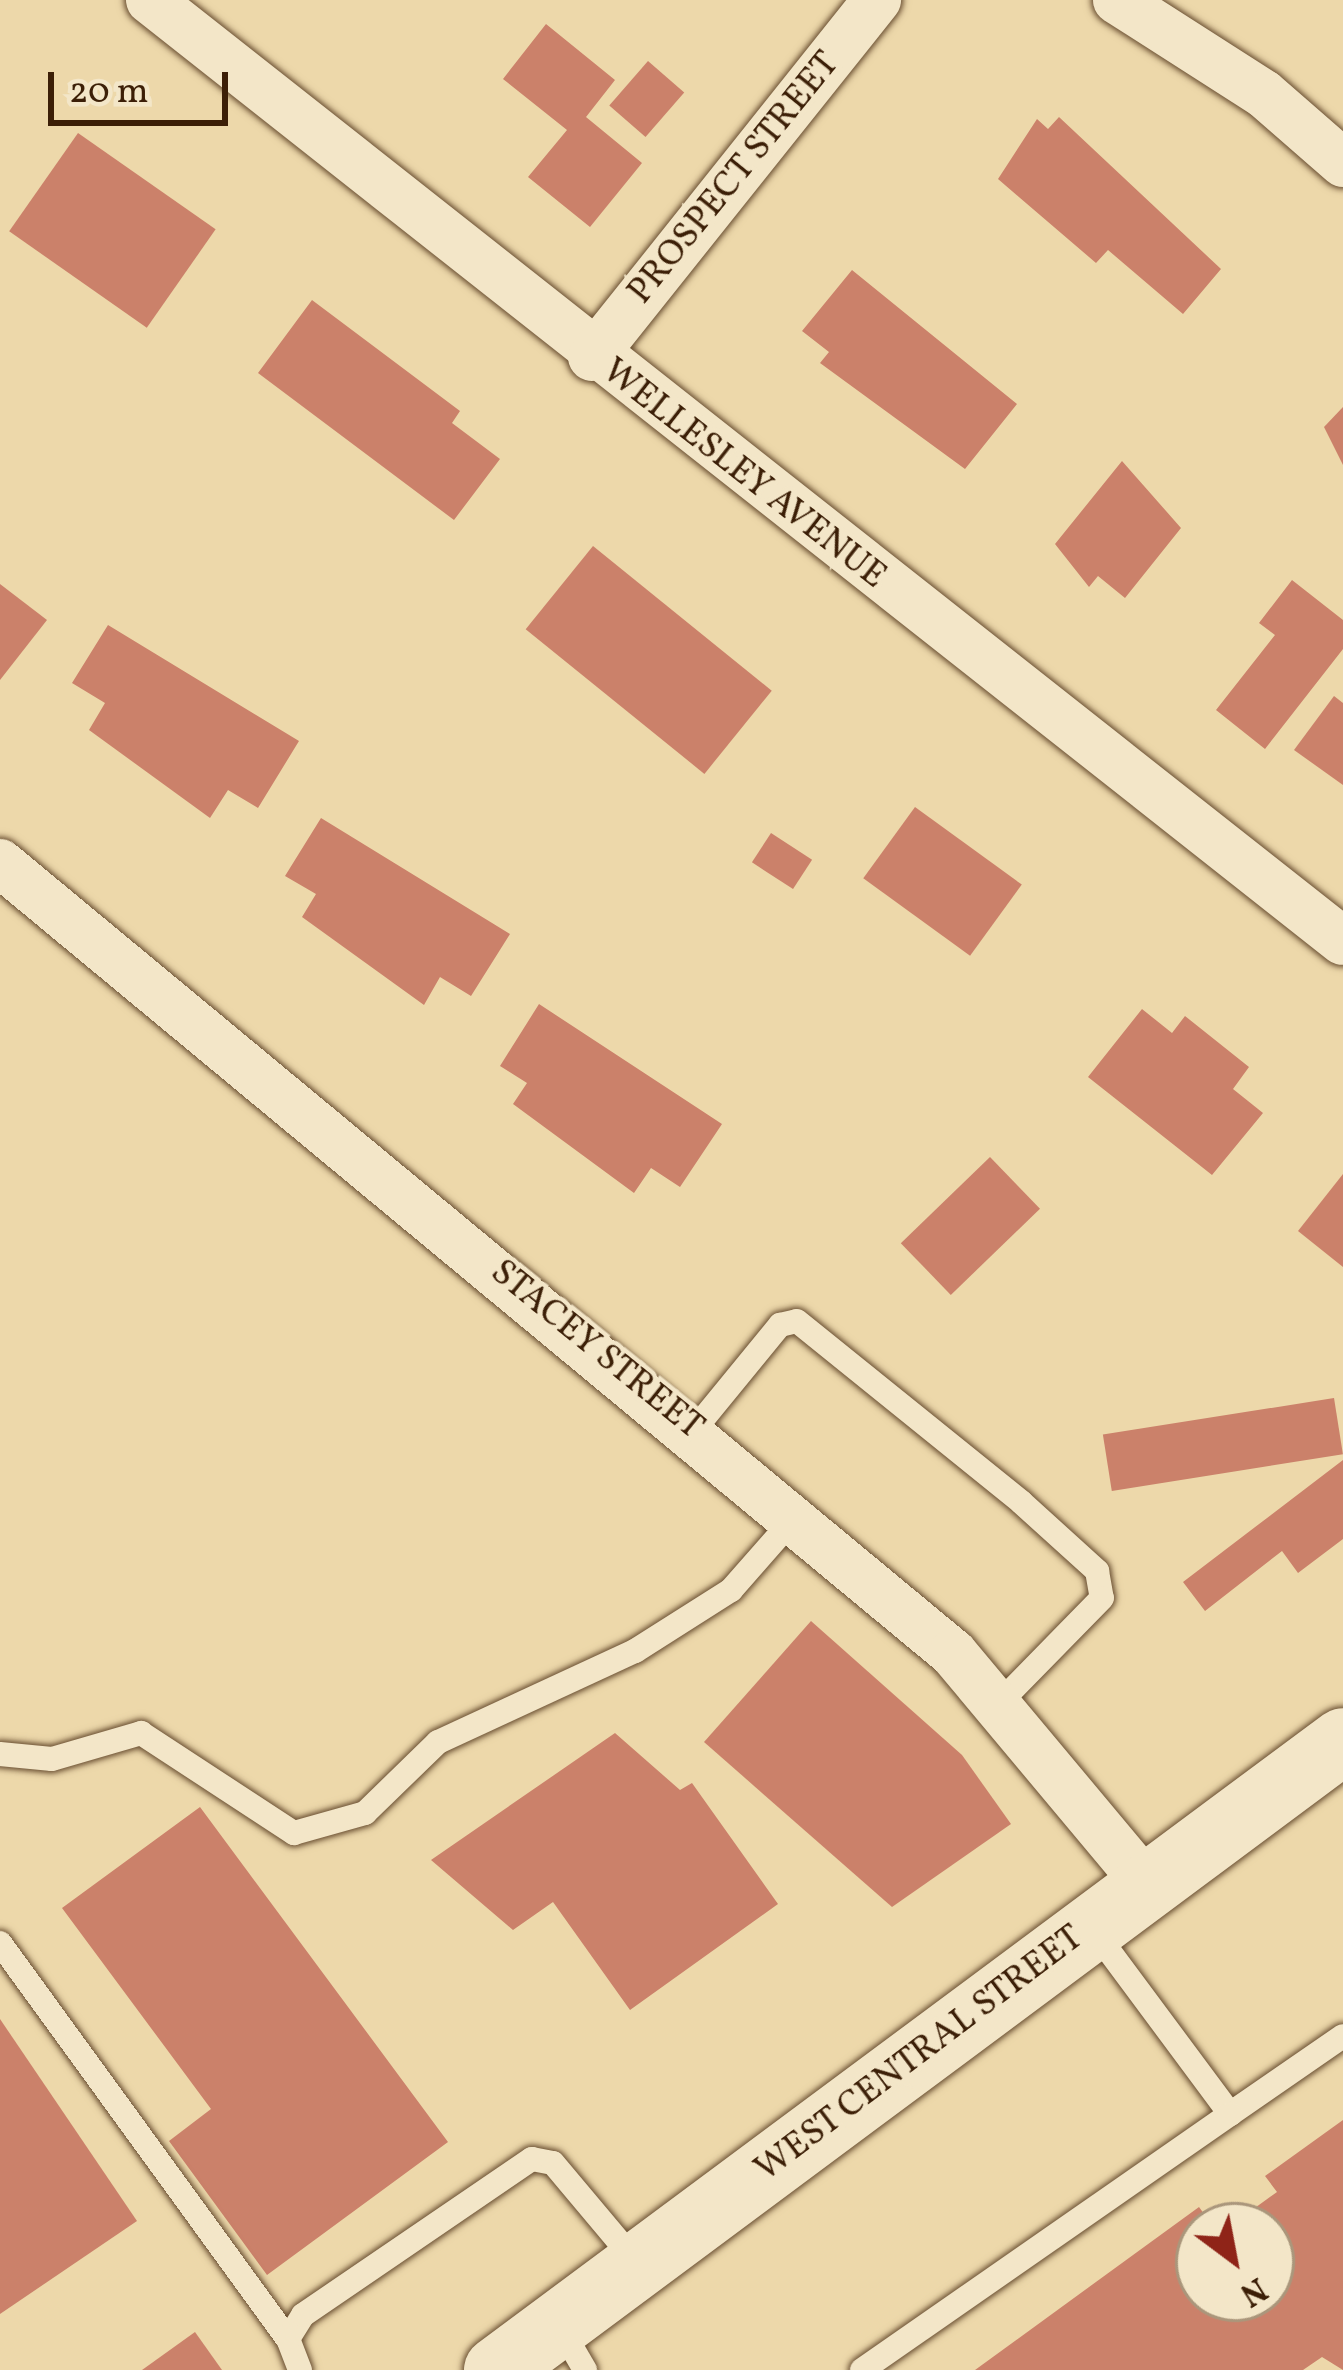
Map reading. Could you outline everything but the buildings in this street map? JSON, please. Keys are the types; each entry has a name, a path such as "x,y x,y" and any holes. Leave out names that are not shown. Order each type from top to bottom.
{"main road":[{"name":"WEST CENTRAL STREET","path":"497,2370 572,2348 638,2265 1343,1741"}],"street":[{"name":"WELLESLEY AVENUE","path":"150,0 592,357 1343,941"},
{"name":"PROSPECT STREET","path":"592,357 877,0"},
{"path":"1117,0 1264,94 1343,164"},
{"name":"STACEY STREET","path":"0,863 796,1516 1000,1702 1147,1885"}],"lane":[{"path":"694,1430 780,1325 797,1322 1021,1502 1097,1571 1102,1598 1000,1702"},
{"path":"0,1754 52,1759 141,1733 294,1833 365,1814 438,1742 635,1651 730,1590 796,1516"},
{"path":"1091,1927 1230,2114"},
{"path":"0,1943 288,2339 300,2370"},
{"path":"862,2370 1343,2036"},
{"path":"288,2339 303,2315 532,2159 553,2163 638,2265"}]}
